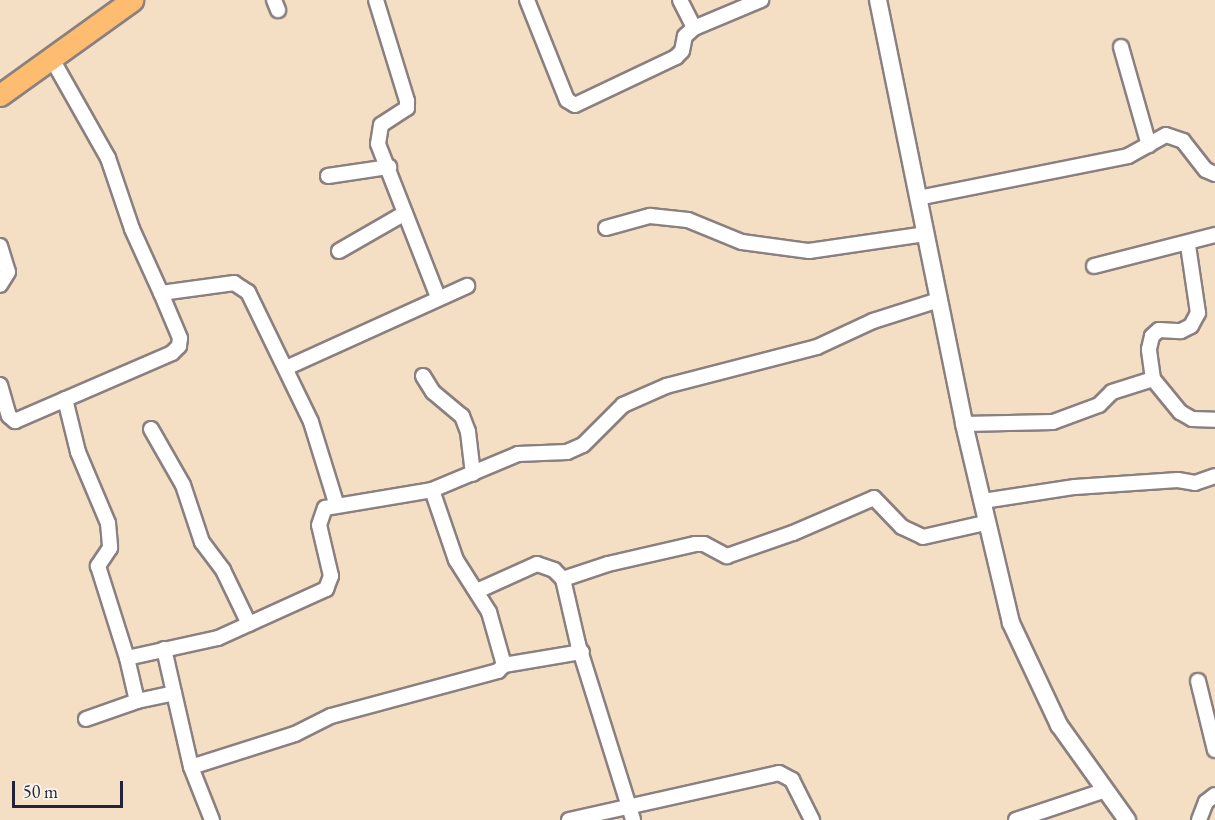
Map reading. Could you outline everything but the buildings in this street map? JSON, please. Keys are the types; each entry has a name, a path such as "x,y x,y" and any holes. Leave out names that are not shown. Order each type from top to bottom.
{"main road":[{"path":"0,95 132,0"}],"street":[{"path":"376,0 407,101 407,108 378,130 378,144 438,297"},
{"path":"527,0 567,100 575,105 676,57 682,51 685,36 694,28 758,0"},
{"path":"680,0 694,28"},
{"path":"879,0 964,424 983,501 985,523 1011,623 1029,667 1059,725 1103,791 1127,820"},
{"path":"1121,47 1149,145"},
{"path":"0,385 13,420 176,350 180,338 132,229 108,158 52,59"},
{"path":"918,198 1128,156 1166,135 1175,135 1206,170 1215,174"},
{"path":"328,176 388,167"},
{"path":"339,251 405,213"},
{"path":"606,228 650,216 688,220 742,242 809,251 925,234"},
{"path":"1094,266 1215,236"},
{"path":"1188,244 1198,313 1191,326 1181,331 1160,330 1152,336 1149,349 1153,379 1180,412 1192,418 1215,420"},
{"path":"0,246 8,273 0,285"},
{"path":"161,293 215,283 242,286 270,330 311,422 336,503"},
{"path":"286,368 438,297 467,286"},
{"path":"127,658 218,638 326,589 331,582 319,525 320,514 336,503 432,490 473,474 505,457 567,452 582,445 623,405 666,386 817,347 873,321 939,300"},
{"path":"423,376 433,392 462,416 468,432 473,474"},
{"path":"964,424 1053,423 1090,410 1112,393 1153,379"},
{"path":"65,399 78,452 108,523 110,548 98,566 127,658 137,701"},
{"path":"151,429 183,484 202,542 223,570 249,624"},
{"path":"983,501 1075,487 1104,488 1178,480 1195,483 1215,476"},
{"path":"432,490 456,560 489,612 504,665"},
{"path":"563,579 609,564 695,544 704,544 726,556 793,533 874,498 902,527 923,537 985,523"},
{"path":"477,591 537,564 554,570 563,579 582,652 633,820"},
{"path":"164,650 191,767 212,820"},
{"path":"191,767 295,734 331,717 498,671 504,665 582,652"},
{"path":"1198,681 1215,750"},
{"path":"86,719 137,701 174,693"},
{"path":"569,820 779,773 792,780 812,820"},
{"path":"1016,820 1103,791"},
{"path":"1200,820 1206,801 1215,795"}]}
